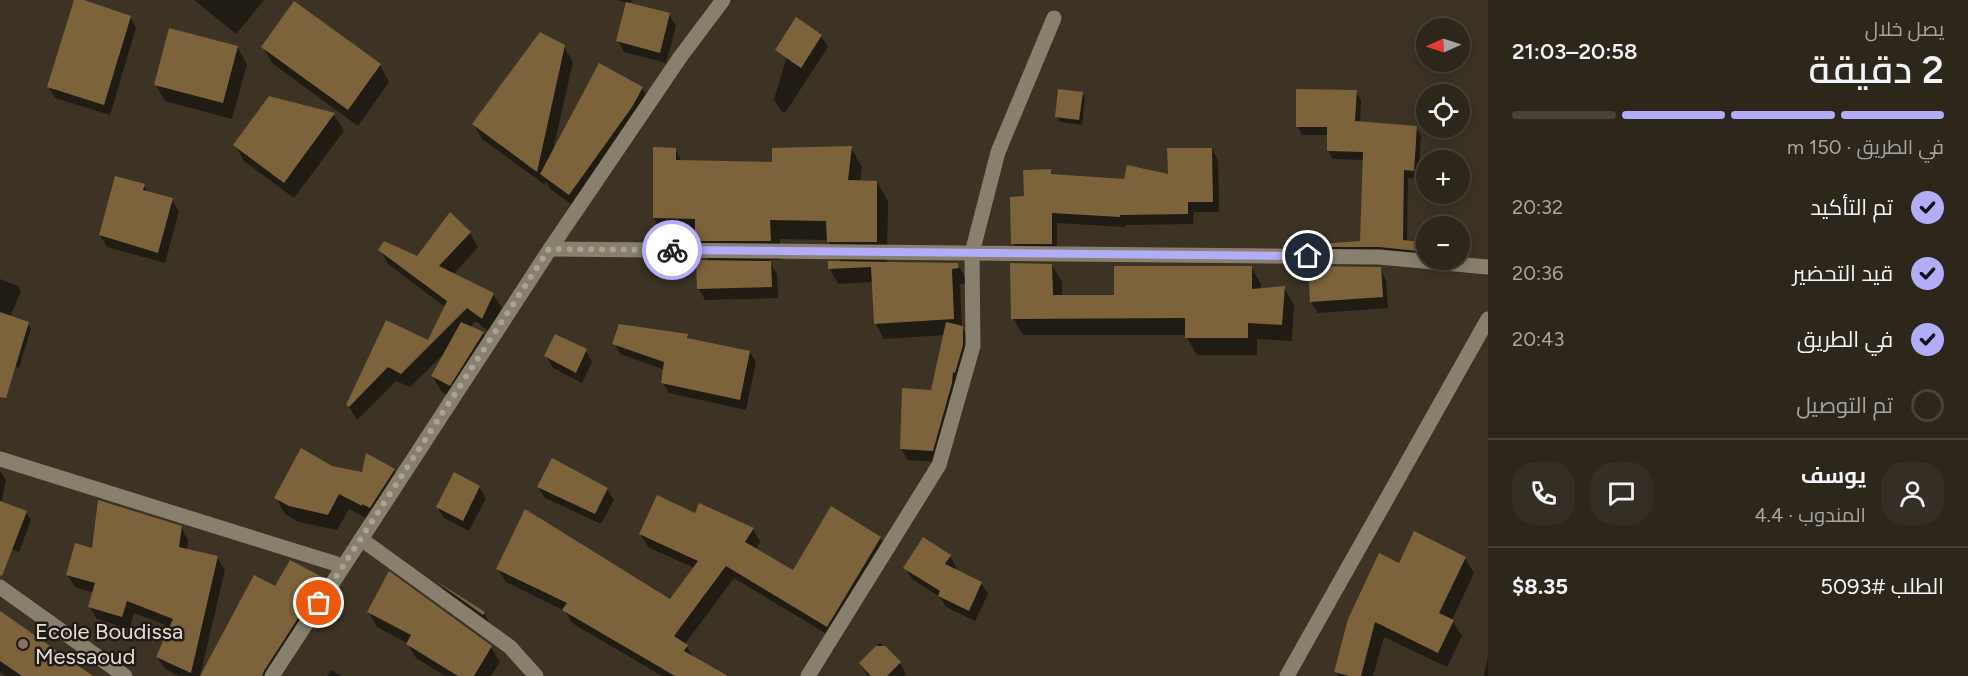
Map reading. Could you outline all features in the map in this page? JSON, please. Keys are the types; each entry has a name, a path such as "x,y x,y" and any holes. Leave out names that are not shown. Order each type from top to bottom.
{"street":[{"path":"272,676 549,249 681,56 723,0"},
{"path":"808,676 939,465 973,346 972,253 998,152 1054,18"},
{"path":"549,249 1380,257 1488,267"},
{"path":"1287,676 1488,319"},
{"path":"0,459 343,566"},
{"path":"361,538 510,647 536,676"},
{"path":"0,587 125,676"}],"building":[{"path":"74,0 84,0 131,16 104,105 47,87"},
{"path":"294,1 381,64 348,110 261,47"},
{"path":"626,2 670,13 660,53 616,41"},
{"path":"796,17 822,35 801,68 775,50"},
{"path":"169,28 238,46 223,103 154,85"},
{"path":"540,32 565,45 537,172 472,124"},
{"path":"599,63 643,87 632,107 569,195 540,174"},
{"path":"1058,89 1083,92 1079,120 1055,117"},
{"path":"1296,89 1357,90 1355,121 1416,126 1414,171 1404,170 1403,240 1416,242 1416,251 1379,247 1307,247 1307,245 1360,241 1363,152 1327,151 1327,127 1296,127"},
{"path":"269,96 335,113 284,183 233,145"},
{"path":"852,146 848,180 877,181 877,242 827,242 826,221 770,220 771,241 695,241 695,219 653,218 653,147 676,148 676,160 772,162 772,148"},
{"path":"1167,148 1212,148 1213,202 1188,202 1188,214 1120,215 1120,217 1052,213 1052,244 1011,244 1010,197 1024,196 1023,170 1051,169 1051,174 1124,179 1127,165 1168,174"},
{"path":"115,176 145,184 143,190 173,198 158,253 99,235"},
{"path":"450,212 471,232 439,266 494,293 482,319 467,308 401,374 388,367 349,407 346,405 386,320 428,340 447,301 378,250 384,241 417,256"},
{"path":"696,260 771,261 772,287 697,289"},
{"path":"828,261 958,263 959,268 952,269 954,319 874,324 871,267 828,269"},
{"path":"1010,263 1052,264 1053,295 1114,295 1114,266 1252,266 1252,289 1285,286 1282,325 1248,323 1248,338 1185,338 1185,318 1011,319"},
{"path":"1308,266 1381,267 1383,297 1310,302"},
{"path":"0,312 29,322 6,398 0,397"},
{"path":"461,322 484,332 450,386 431,376"},
{"path":"946,322 963,326 963,345 955,373 953,372 933,451 900,449 902,388 931,390"},
{"path":"619,324 688,334 687,338 750,351 740,400 661,383 664,362 612,344"},
{"path":"555,334 587,349 576,373 544,356"},
{"path":"301,448 332,466 362,472 366,453 395,469 370,508 339,494 328,515 289,506 274,498"},
{"path":"552,458 608,488 595,514 537,487"},
{"path":"454,472 480,486 463,521 436,507"},
{"path":"657,495 695,513 699,503 754,528 745,542 793,570 831,506 881,537 827,627 726,566 674,636 688,645 684,651 728,676 675,676 562,610 567,603 496,569 525,509 670,599 698,561 639,534"},
{"path":"98,500 182,526 179,547 218,556 191,673 156,657 173,619 127,601 122,617 88,607 95,583 66,575 75,543 92,548"},
{"path":"0,501 27,511 2,576 0,575"},
{"path":"1414,531 1466,557 1439,613 1454,620 1438,653 1375,622 1361,676 1334,672 1348,619 1379,553 1399,563"},
{"path":"923,537 951,555 945,564 982,582 969,611 938,596 940,591 903,568"},
{"path":"290,560 324,578 262,676 200,676 254,575 275,586"},
{"path":"389,571 492,646 474,676 458,676 406,644 411,635 367,612"},
{"path":"436,581 485,612 483,615"},
{"name":"Ecole Boudissa Messaoud","path":"0,611 93,676 22,676 0,661"},
{"path":"876,646 885,646 901,662 887,676 871,676 859,663"}],"way so far":[{"path":"319,603 549,249 672,250"}],"place":[{"name":"Ecole Boudissa Messaoud","path":"23,644"}],"route":[{"path":"672,250 1308,256"}]}
